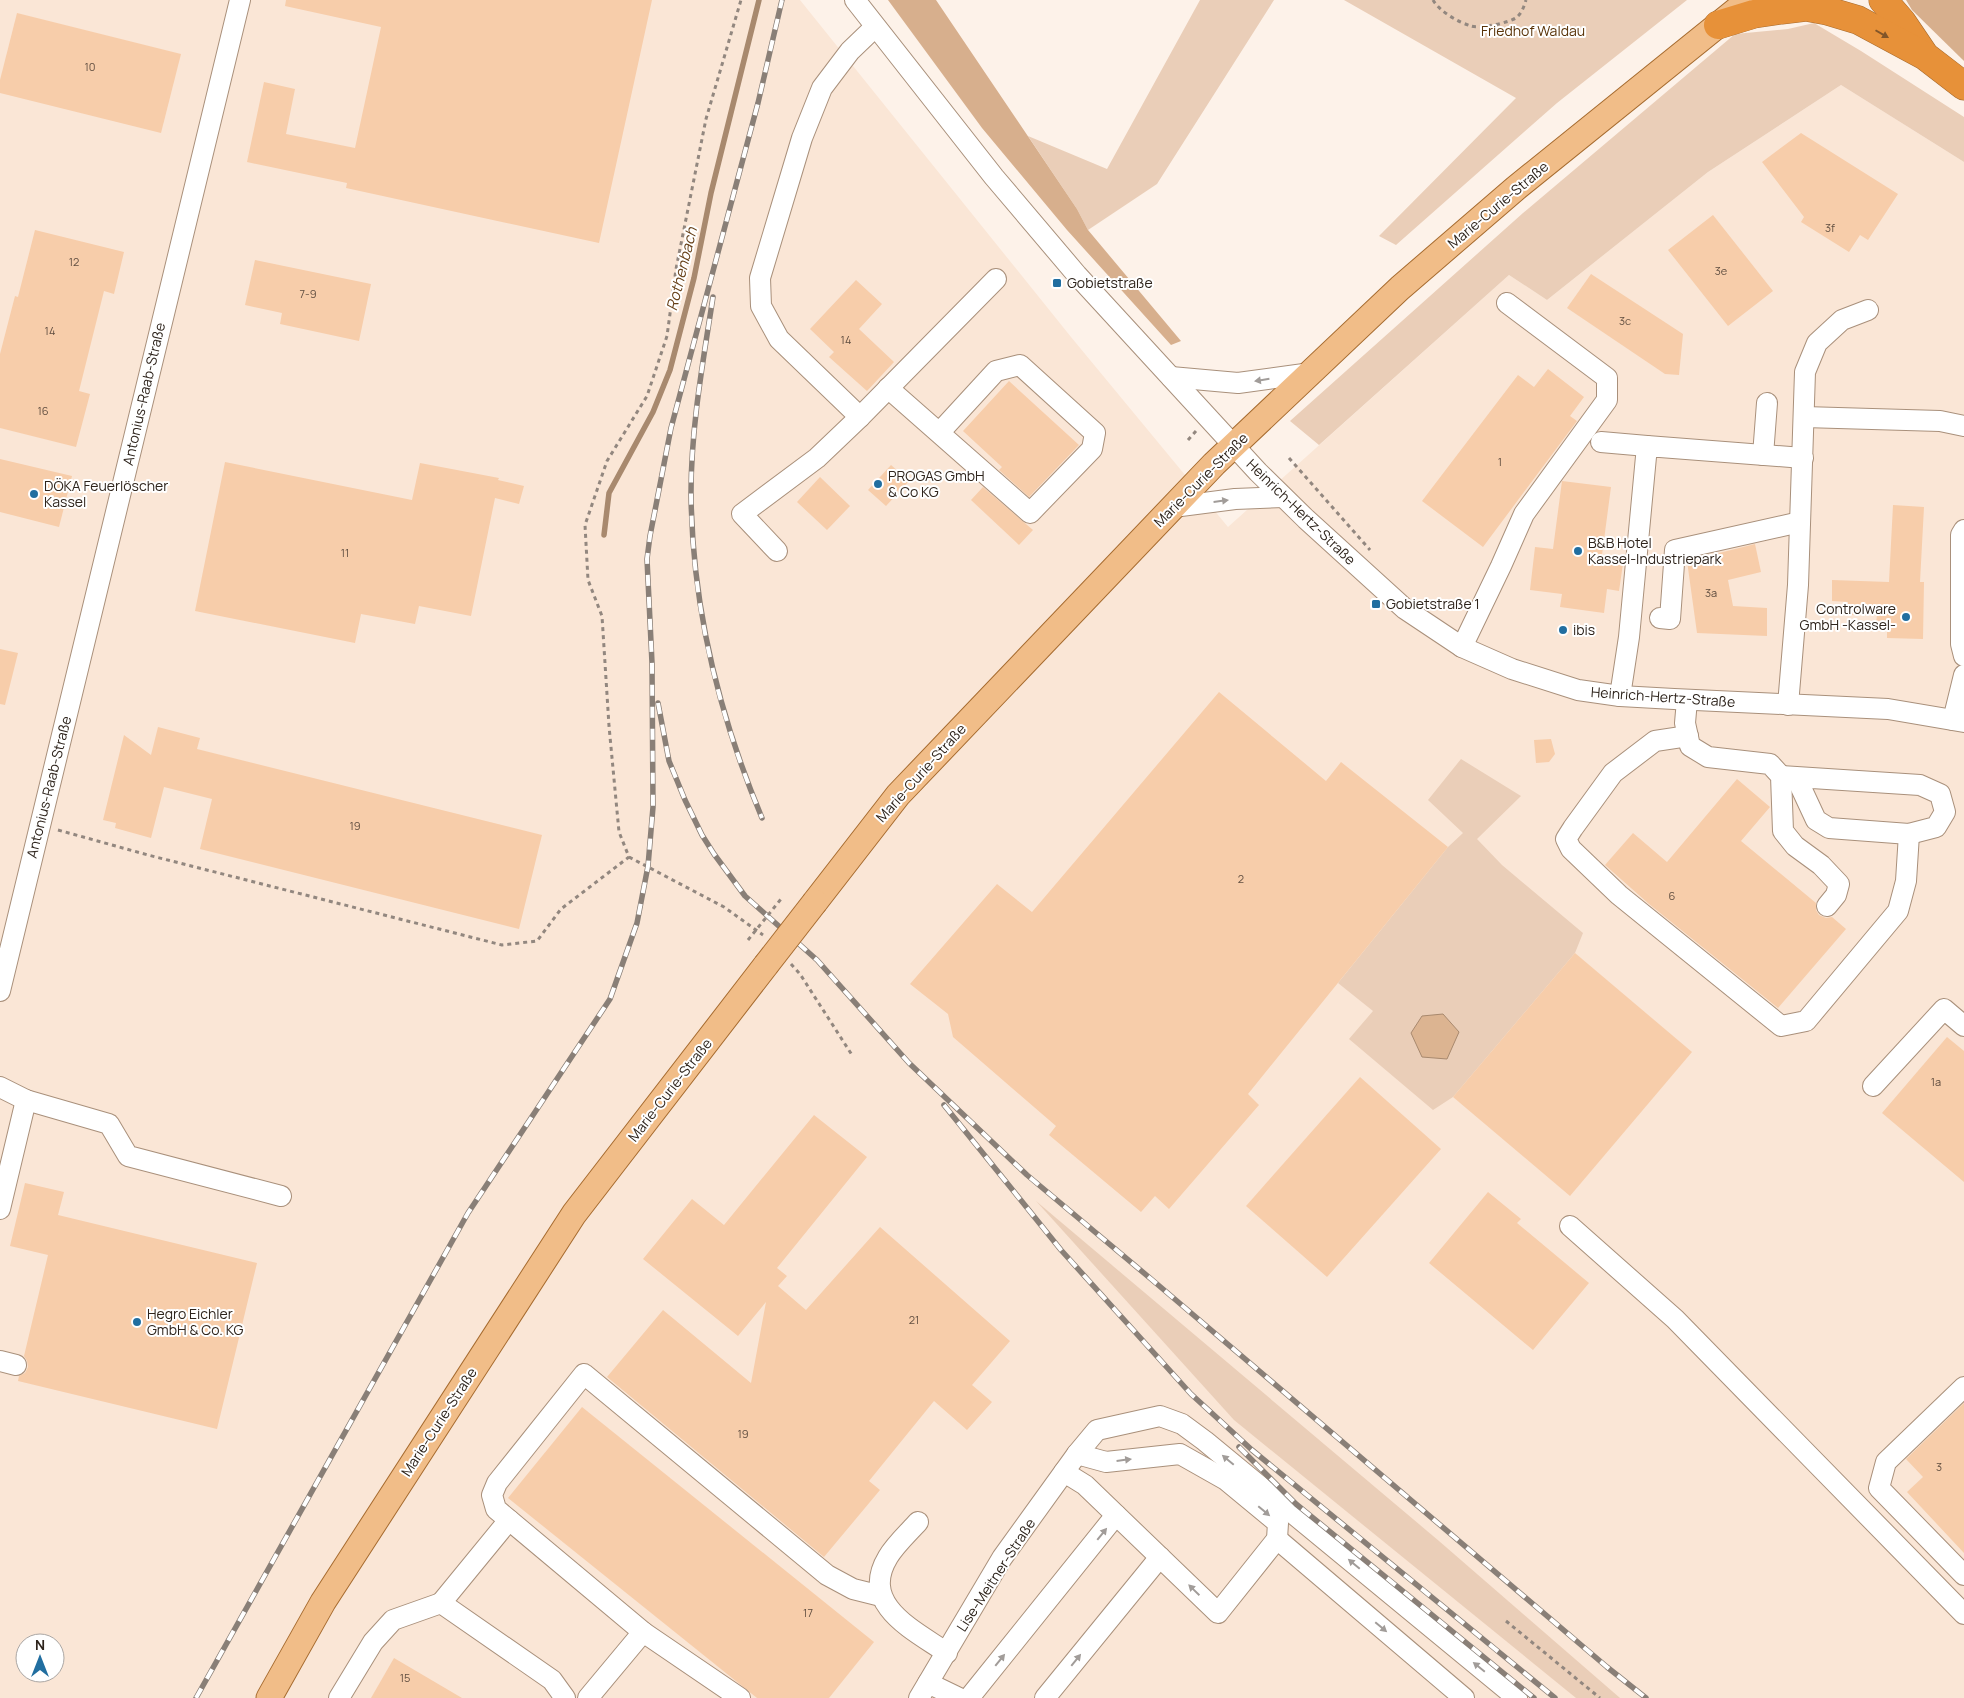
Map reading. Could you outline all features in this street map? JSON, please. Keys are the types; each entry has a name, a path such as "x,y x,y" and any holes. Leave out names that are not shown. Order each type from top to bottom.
{"highway":[{"path":"1840,0 1858,20"},
{"path":"1883,0 1902,22 1925,56"},
{"path":"1718,25 1754,14 1806,8 1828,11 1858,20 1925,56 1964,86"}],"main road":[{"name":"Marie-Curie-Straße","path":"268,1698 323,1602 574,1214 777,963 815,902 898,795 1173,507 1234,446 1400,288 1516,188 1749,0"}],"street":[{"name":"Antonius-Raab-Straße","path":"0,991 240,0"},
{"path":"855,0 1007,192 1076,275 1234,446"},
{"path":"860,417 779,339 762,306 760,278 802,138 822,88 850,51 875,27"},
{"path":"777,551 742,514 818,458 996,278"},
{"path":"1462,647 1524,514 1607,400 1607,378 1507,304"},
{"path":"1788,705 1798,585 1805,372 1817,343 1842,320 1868,310"},
{"path":"888,388 1030,514 1092,449 1095,433 1020,366 996,371 939,433"},
{"path":"1171,378 1238,383 1310,373"},
{"path":"1763,454 1767,403"},
{"path":"1804,417 1940,420 1964,426"},
{"path":"1602,442 1803,458"},
{"name":"Heinrich-Hertz-Straße","path":"1234,446 1283,497 1405,609 1462,647 1512,669 1578,690 1620,696 1888,709 1959,721"},
{"path":"1620,696 1629,637 1647,446"},
{"path":"1173,507 1235,499 1283,497"},
{"path":"1660,618 1670,619 1676,550 1800,522"},
{"path":"1964,530 1961,536 1962,644 1964,656"},
{"path":"1959,721 1964,675"},
{"path":"1687,700 1686,723 1690,746 1708,758 1770,764 1789,777 1816,820 1829,828 1909,834 1936,827 1946,812 1940,794 1920,784 1789,777"},
{"path":"1688,736 1656,741 1613,773 1566,839 1571,849 1619,895 1781,1026 1806,1021 1898,911 1906,880 1909,834"},
{"path":"1789,777 1783,831 1795,846 1821,865 1839,884 1836,895 1827,906"},
{"path":"1873,1086 1944,1009 1964,1026"},
{"path":"0,1087 26,1100 109,1124 128,1156 281,1196"},
{"path":"0,1209 26,1100"},
{"path":"1570,1226 1675,1318 1964,1614"},
{"path":"740,1698 643,1632 496,1509 492,1496 497,1483 584,1374 827,1575 853,1589 881,1596"},
{"path":"1964,1387 1886,1462 1879,1488 1964,1575"},
{"name":"Lise-Meitner-Straße","path":"924,1690 1002,1558 1076,1454 1097,1430 1160,1416 1182,1424 1212,1447 1517,1698"},
{"path":"1064,1472 1085,1485 1218,1613 1277,1539 1278,1523 1226,1480 1180,1454 1106,1462 1076,1454"},
{"path":"969,1698 1116,1515"},
{"path":"339,1698 373,1642 393,1620 441,1603 509,1520"},
{"path":"918,1522 888,1557 879,1576 881,1596 887,1608 946,1652"},
{"path":"1277,1539 1464,1698"},
{"path":"1045,1698 1160,1557"},
{"path":"441,1603 552,1680 565,1698"},
{"path":"588,1698 643,1632"},
{"path":"924,1690 959,1698"}],"path":[{"path":"741,0 706,119 676,269 667,336 648,396 607,461 585,525 588,580 602,616 609,726 619,832 629,857 724,907 769,939"},
{"path":"1432,0 1452,18 1473,27 1494,25 1516,18 1524,8 1526,0"},
{"path":"1289,458 1373,555"},
{"path":"40,825 148,855 502,945 537,941 560,909 629,857"},
{"path":"748,940 781,899"},
{"path":"777,963 800,974 852,1055"},
{"path":"1506,1621 1600,1698"}],"shaded area":[{"path":"0,0 800,0 1071,337 1228,527 1509,275 1547,300 1708,172 1841,85 1964,162 1964,1698 0,1698"},
{"path":"888,0 936,0 1077,209 1088,230 1181,341 1171,345 1067,230 982,128"},
{"path":"1906,0 1964,0 1964,61 1912,10"},
{"path":"1443,1014 1459,1032 1447,1059 1422,1057 1411,1033 1422,1016"}],"green space":[{"path":"1200,0 1274,0 1157,184 1088,230 1077,209 1028,136 1107,169"},
{"name":"Friedhof Waldau","path":"1344,0 1687,0 1557,103 1396,245 1379,236 1516,98"},
{"path":"1814,23 1964,117 1964,162 1841,85 1708,172 1547,300 1509,275 1319,445 1290,421 1523,213 1735,34 1788,29"},
{"path":"1461,759 1521,796 1477,839 1502,865 1583,933 1575,953 1453,1097 1433,1110 1349,1039 1373,1011 1338,983 1448,847 1463,833 1428,800"},
{"path":"1036,1201 1439,1541 1620,1698 1576,1698 1234,1420"}],"building":[{"path":"286,0 652,0 599,243 346,188 347,183 247,162 264,82 295,89 286,134 355,148 381,27 285,6"},
{"path":"17,13 181,54 161,133 0,93 0,80"},
{"path":"1801,133 1898,194 1868,240 1860,235 1849,252 1801,222 1804,217 1762,162"},
{"path":"1713,215 1773,291 1728,326 1668,250"},
{"path":"35,230 124,252 114,294 104,291 79,391 90,394 76,447 0,428 0,354 15,296 18,297"},
{"path":"255,260 371,284 359,341 280,324 282,313 245,305"},
{"path":"1591,274 1683,334 1679,375 1665,374 1567,308"},
{"path":"856,280 882,304 859,329 894,362 867,391 829,357 834,352 810,329"},
{"path":"1548,369 1584,397 1570,416 1577,421 1483,547 1422,501 1518,375 1534,387"},
{"path":"1009,381 1079,445 1029,497 999,470 1002,467 963,431"},
{"name":"DÖKA Feuerlöscher Kassel","path":"0,459 72,476 59,527 0,512"},
{"path":"225,462 412,500 420,463 499,478 498,480 524,486 519,504 495,498 471,616 419,606 415,624 361,614 355,643 195,611"},
{"path":"891,465 909,481 886,506 868,490"},
{"path":"820,477 850,506 827,530 797,502"},
{"path":"1562,481 1611,487 1602,555 1624,557 1619,591 1607,589 1604,613 1560,607 1562,594 1530,590 1535,547 1553,549"},
{"path":"983,487 1033,530 1019,545 971,500"},
{"path":"1893,505 1924,507 1920,582 1924,582 1923,639 1887,638 1887,626 1876,623 1877,615 1848,615 1848,602 1832,601 1832,580 1889,582"},
{"path":"1755,544 1761,572 1728,580 1733,606 1767,608 1767,636 1697,633 1687,561"},
{"path":"0,649 18,653 5,705 0,704"},
{"path":"1219,692 1326,781 1341,762 1448,847 1248,1094 1259,1105 1169,1209 1155,1196 1141,1212 1049,1135 1056,1126 953,1037 948,1014 910,984 997,884 1032,912"},
{"path":"158,727 200,738 197,749 542,835 519,929 200,849 212,799 164,787 151,838 115,828 116,823 103,820 124,735 151,755"},
{"path":"1551,739 1555,754 1549,762 1536,763 1534,740"},
{"path":"1737,779 1770,807 1741,841 1816,903 1816,910 1819,915 1826,918 1832,917 1846,929 1778,1008 1649,904 1605,865 1633,833 1667,862"},
{"path":"1575,953 1692,1052 1570,1196 1453,1097"},
{"path":"1947,1037 1964,1051 1964,1182 1882,1113"},
{"path":"1360,1077 1441,1149 1327,1277 1246,1206"},
{"path":"814,1115 867,1157 777,1268 787,1276 778,1286 806,1310 880,1227 1010,1341 972,1385 992,1402 967,1430 934,1401 869,1481 880,1490 824,1557 607,1377 663,1310 751,1383 766,1302 738,1336 643,1259 692,1199 724,1225"},
{"name":"Hegro Eichler GmbH & Co. KG","path":"25,1183 64,1192 58,1215 257,1263 217,1429 18,1381 19,1376 25,1373 28,1367 24,1356 48,1255 10,1246"},
{"path":"1488,1192 1521,1219 1517,1223 1589,1283 1533,1350 1429,1263"},
{"path":"1964,1403 1964,1553 1907,1492 1923,1477 1906,1459"},
{"path":"582,1407 874,1642 829,1698 757,1698 508,1498"},
{"path":"394,1658 462,1698 371,1698"}],"waterway":[{"name":"Rothenbach","path":"604,535 609,493 653,412 670,370 694,278 711,193 759,0"}],"railway":[{"path":"196,1698 468,1213 610,999 637,923 648,866 653,807 652,663 647,559 650,536 671,428 758,103 782,0"},
{"path":"713,297 698,395 693,444 691,493 696,577 710,659 720,699 746,779 762,818"},
{"path":"658,703 669,761 685,800 702,835 714,854 745,896 817,960 909,1063 1027,1175 1646,1698"},
{"path":"944,1105 1061,1250 1191,1394 1252,1450 1555,1698"},
{"path":"1239,1447 1296,1504 1534,1698"}],"place":[{"name":"Gobietstraße","path":"1057,283"},
{"name":"PROGAS GmbH & Co KG","path":"878,484"},
{"name":"DÖKA Feuerlöscher Kassel","path":"34,494"},
{"name":"B&B Hotel Kassel-Industriepark","path":"1578,551"},
{"name":"Gobietstraße 1","path":"1376,604"},
{"name":"Controlware GmbH -Kassel-","path":"1906,617"},
{"name":"ibis","path":"1563,630"},
{"name":"Hegro Eichler GmbH & Co. KG","path":"137,1322"}]}
